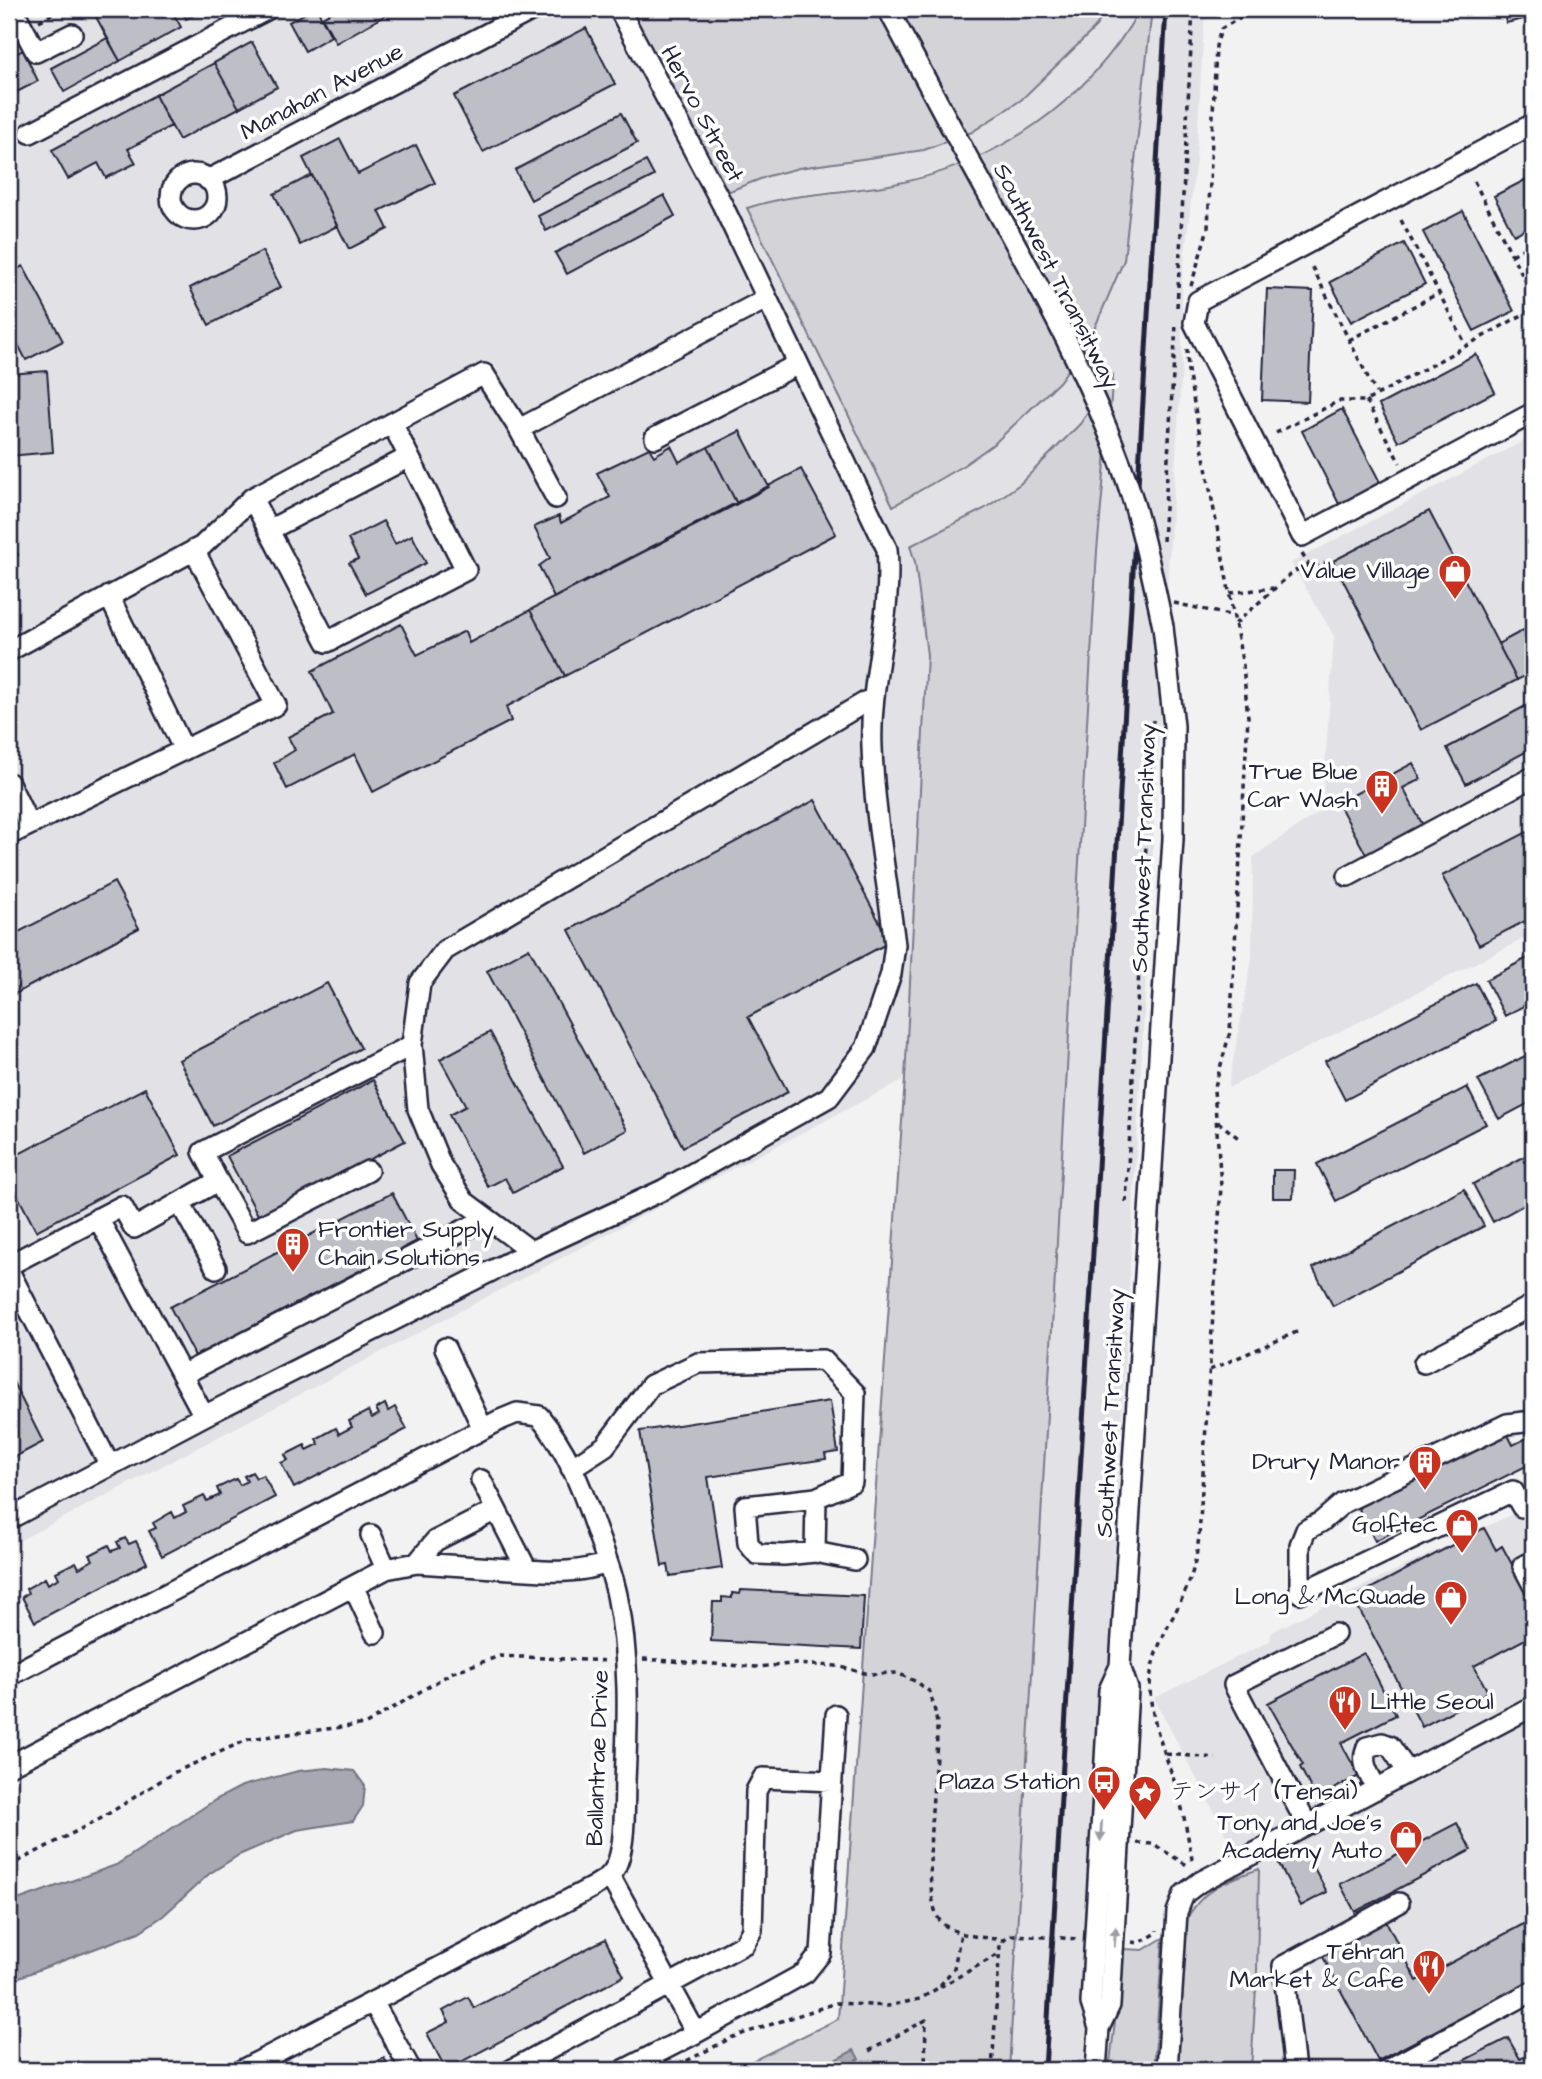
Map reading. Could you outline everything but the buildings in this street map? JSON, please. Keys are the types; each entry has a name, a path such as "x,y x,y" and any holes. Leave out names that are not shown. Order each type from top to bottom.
{"street":[{"path":"13,9 36,52 72,34"},
{"path":"30,133 268,9"},
{"name":"Manahan Avenue","path":"208,180 534,9"},
{"name":"Hervo Street","path":"9,1519 204,1416 531,1251 663,1190 830,1097 866,1048 891,974 895,945 872,746 875,675 887,602 887,549 722,204 619,9"},
{"name":"Southwest Transitway","path":"888,9 1068,343 1102,418 1149,556 1163,627 1174,726 1173,839 1120,1666 1109,1690 1091,2003 1099,2028"},
{"path":"1533,124 1198,301 1194,323 1302,536 1533,413"},
{"path":"519,429 766,299"},
{"path":"655,438 798,365"},
{"path":"9,650 202,546 252,498 484,374 519,429 556,498"},
{"path":"252,498 327,642 466,570 392,423"},
{"path":"269,530 410,457"},
{"path":"9,835 276,705 194,550"},
{"path":"109,596 184,750"},
{"path":"531,1251 464,1200 441,1165 418,1109 411,1045 421,983 444,950 874,697"},
{"path":"1348,876 1533,777"},
{"path":"9,783 29,825"},
{"path":"368,1171 247,1233 203,1152 411,1045"},
{"path":"9,1265 122,1206 134,1228 218,1181"},
{"path":"180,1203 216,1268"},
{"path":"97,1218 204,1416"},
{"path":"182,1375 487,1218"},
{"path":"9,1271 110,1466"},
{"path":"1424,1363 1533,1306"},
{"path":"445,1348 483,1429"},
{"path":"571,1468 605,1446 651,1385 698,1363 823,1360 855,1393 852,1482 816,1498 745,1506 748,1544 757,1554 815,1552 855,1560"},
{"name":"Ballantrae Drive","path":"9,1676 517,1413 539,1416 556,1437 585,1496 617,1593 628,1703 618,1863 610,1876 593,1887 242,2070"},
{"path":"1533,1421 1507,1424 1343,1503 1321,1522 1306,1530 1300,1545 1300,1593 1513,1491 1522,1507 1533,1501"},
{"path":"481,1480 527,1570"},
{"path":"815,1552 816,1498"},
{"path":"417,1563 435,1541 496,1510"},
{"path":"371,1535 386,1569"},
{"path":"1533,1561 1523,1566 1533,1585"},
{"path":"9,1766 386,1569 417,1563 559,1572 587,1570 607,1563"},
{"path":"353,1586 375,1633"},
{"path":"1307,1825 1234,1685 1335,1634"},
{"name":"Southwest Transitway","path":"1096,2070 1099,2028 1110,2005 1115,1941 1128,1689 1120,1666"},
{"path":"1167,2070 1177,1912 1193,1875 1307,1825 1533,1706"},
{"path":"624,2070 806,1973 821,1953 836,1715"},
{"path":"1377,1789 1365,1766 1363,1754 1367,1747 1382,1743 1390,1746 1408,1772"},
{"path":"511,2070 744,1944 752,1930 755,1791 763,1777 832,1781"},
{"path":"610,1876 696,2033"},
{"path":"1295,2070 1283,1966 1399,1903"},
{"path":"1387,2070 1533,1992"},
{"path":"373,2002 411,2070"}],"path":[{"path":"1189,296 1192,277 1208,229 1216,46 1221,29 1254,9"},
{"path":"1474,181 1533,296"},
{"path":"1401,220 1466,345"},
{"path":"1512,255 1533,243"},
{"path":"1312,267 1376,393"},
{"path":"1349,340 1439,293"},
{"path":"1276,433 1339,401 1366,401 1376,393 1533,309"},
{"path":"1187,338 1188,371 1243,666 1248,717 1230,1032 1216,1079 1221,1186 1199,1537 1190,1580 1152,1669 1151,1703 1179,1796 1193,1875"},
{"path":"1366,401 1409,479"},
{"path":"1235,624 1294,571 1333,561"},
{"path":"1230,593 1275,588"},
{"path":"1172,603 1234,616"},
{"path":"1217,1122 1241,1140"},
{"path":"1210,1370 1299,1331"},
{"path":"9,1866 100,1819 173,1773 249,1739 366,1724 453,1671 500,1656 601,1662 625,1659 756,1667 793,1664 835,1666 869,1674 897,1673 917,1682 930,1692 938,1726 931,1841 931,1898 941,1922 961,1933 1003,1940"},
{"path":"1166,1754 1216,1758"},
{"path":"1135,1843 1153,1844 1193,1875"},
{"path":"1115,1941 1139,1943 1157,1933 1158,1920"},
{"path":"938,1988 954,1968 961,1933"},
{"path":"992,2070 999,1954 1003,1940 1014,1935 1095,1940"},
{"path":"669,2070 733,2037 836,2003 888,2006 920,1999 999,1954"},
{"path":"869,2051 926,2020 925,2070"}],"shaded area":[{"path":"9,9 619,9 718,195 768,176 799,168 924,150 972,132 1021,100 1094,29 1107,9 1140,9 1110,57 1094,75 1048,116 998,149 944,169 891,184 819,192 747,208 893,506 964,465 995,443 1026,415 1124,260 1152,9 1205,9 1196,158 1182,279 1182,367 1169,556 1086,2070 1009,2070 1097,551 1112,377 1080,424 1020,484 984,509 910,546 915,562 927,655 905,1079 9,1546"},
{"path":"619,9 1107,9 1094,29 1021,100 972,132 924,150 799,168 768,176 717,196"},
{"path":"1140,9 1152,9 1124,260 1089,341 1059,382 995,443 964,465 893,506 747,208 800,196 889,185 966,163 1035,125 1066,101 1094,73 1119,42"},
{"path":"1113,376 1097,551 1009,2070 734,2070 838,2019 905,1079 927,655 915,562 910,546 984,509 1020,484 1080,424"},
{"path":"1533,436 1533,934 1228,1088 1252,959 1253,857 1322,810 1334,636 1291,563"},
{"path":"1533,1504 1533,2070 1251,2070 1259,1869 1247,1846 1235,1852 1154,1698 1270,1641 1272,1632"},
{"path":"327,1768 354,1771 365,1786 363,1806 353,1821 297,1830 239,1855 209,1874 163,1916 139,1932 9,1981 9,1903 116,1865 215,1800 242,1786 298,1771"},
{"path":"1259,1869 1251,2070 1172,2070 1184,1924 1206,1894"},
{"path":"1163,1938 1154,2070 1109,2070 1124,1949 1143,1950"},
{"path":"854,2050 859,2059 838,2070 816,2070"}],"railway":[{"path":"1045,2070 1166,9"}],"place":[{"name":"Value Village","path":"1455,601"},
{"name":"True Blue Car Wash","path":"1382,816"},
{"name":"Frontier Supply Chain Solutions","path":"293,1274"},
{"name":"Drury Manor","path":"1425,1492"},
{"name":"Golftec","path":"1462,1555"},
{"name":"Long & McQuade","path":"1451,1627"},
{"name":"Little Seoul","path":"1345,1732"},
{"name":"Plaza Station","path":"1104,1812"},
{"name":"テンサイ (Tensai)","path":"1145,1822"},
{"name":"Tony and Joe's Academy Auto","path":"1406,1867"},
{"name":"Tehran Market & Cafe","path":"1429,1996"}]}
